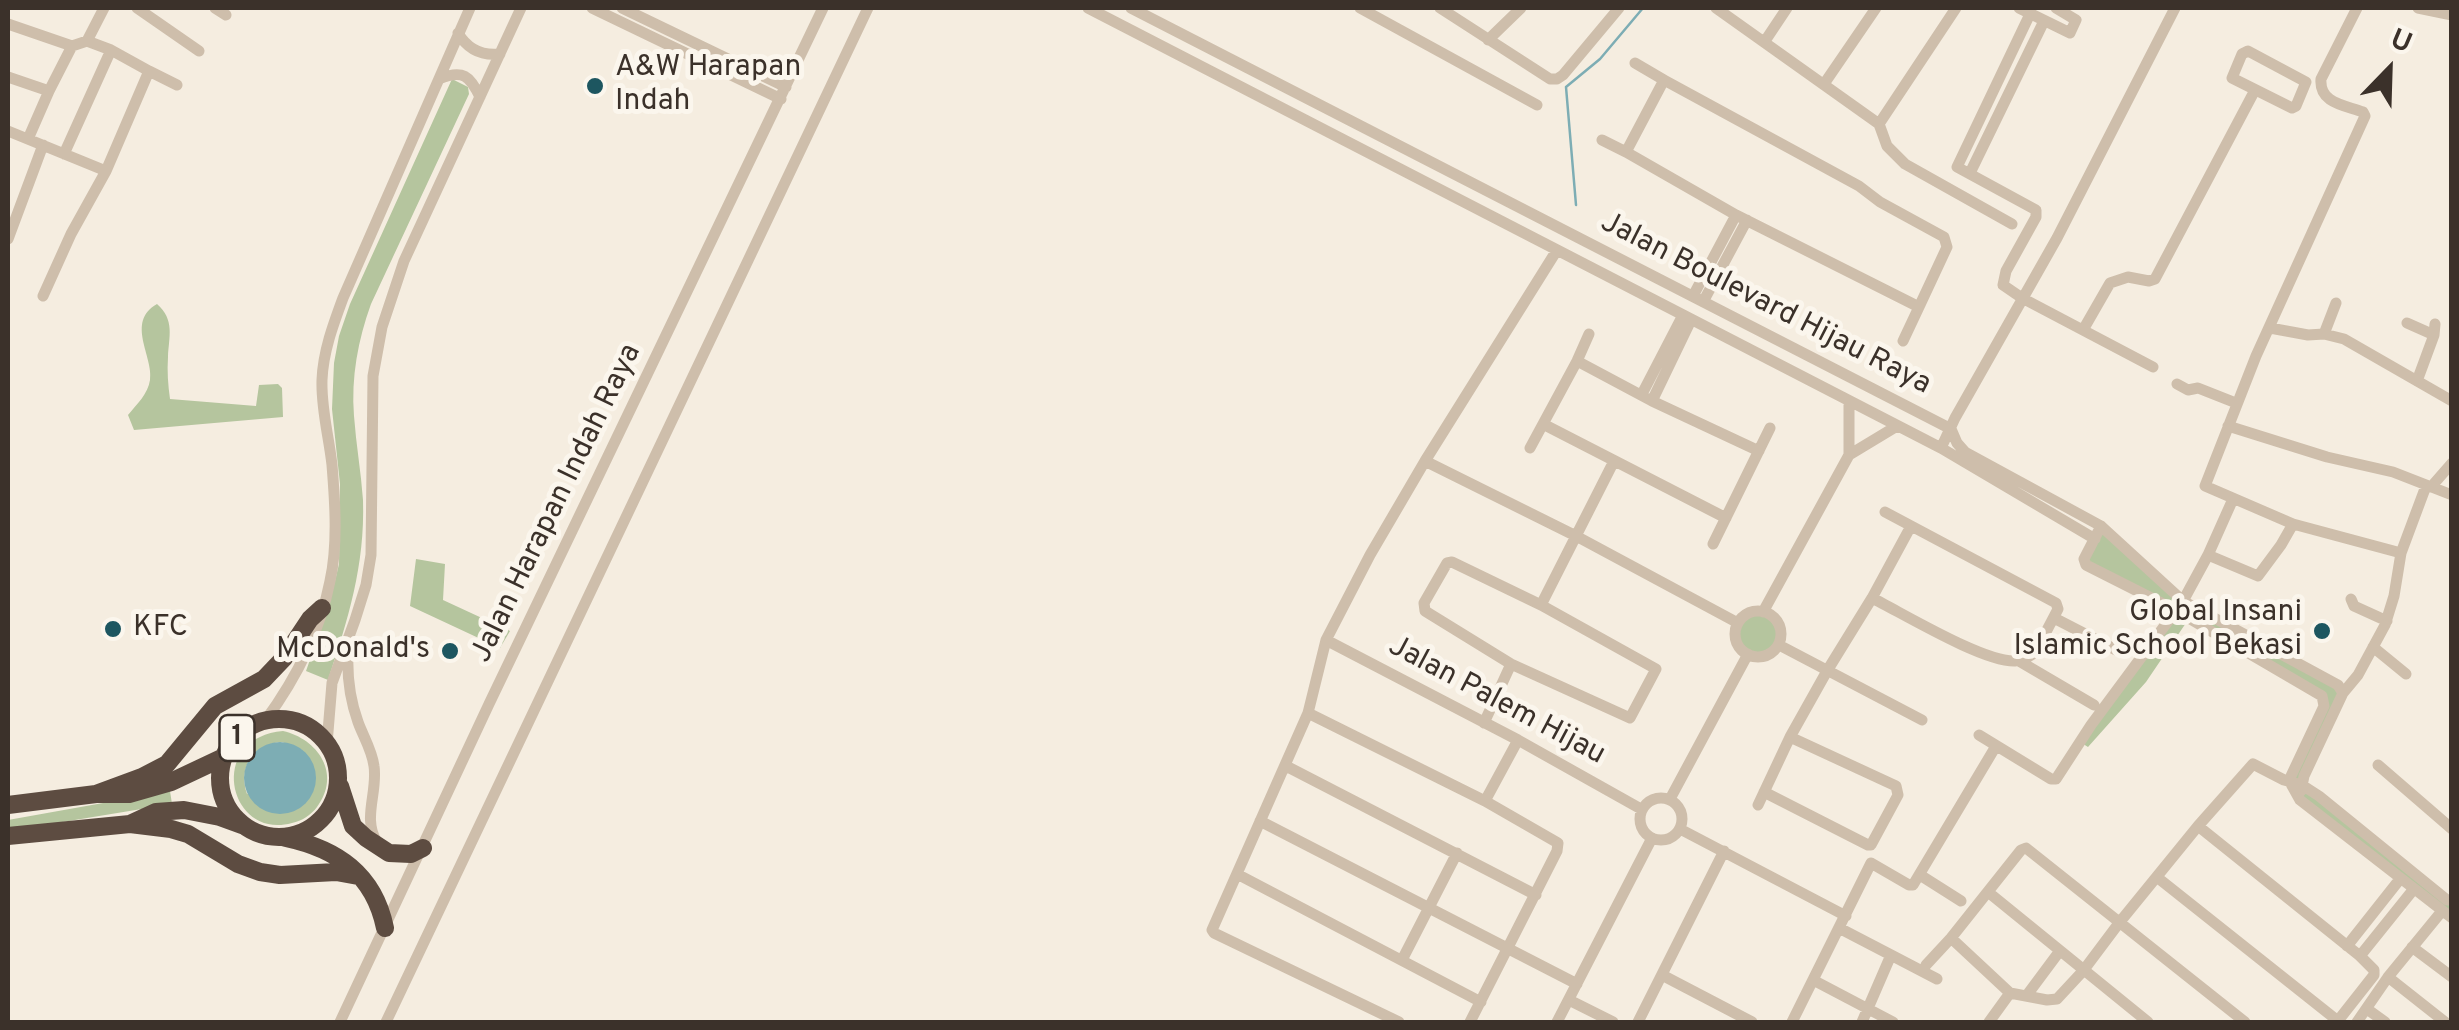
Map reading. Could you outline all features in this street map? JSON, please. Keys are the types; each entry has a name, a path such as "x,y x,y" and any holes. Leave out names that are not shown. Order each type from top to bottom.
{"highway":[{"path":"96,794 167,764 215,706 264,679 322,608"},
{"name":"1","path":"247,827 223,797 220,777 224,757 240,734 266,721 282,719 315,731 327,744"},
{"path":"327,744 336,761 353,826 385,852 410,854 423,848"},
{"name":"1","path":"8,806 96,794 129,794 170,782 224,757"},
{"path":"279,837 300,834 314,826 334,800 338,780"},
{"path":"130,824 156,812 184,810 220,817 264,835 315,844 342,860 369,886 385,928"},
{"path":"8,836 130,824 188,834 238,864 260,872 336,872 358,876"}],"street":[{"path":"138,8 199,51"},
{"path":"266,721 292,683 331,579 332,465 322,379 329,336 470,8"},
{"path":"327,744 332,683 366,585 371,555 373,376 382,327 404,261 521,8"},
{"path":"592,8 783,93"},
{"path":"622,8 783,93"},
{"name":"Jalan Harapan Indah Raya","path":"340,1022 824,8"},
{"path":"386,1022 868,8"},
{"name":"Jalan Boulevard Hijau Raya","path":"1088,8 1940,448 2095,539"},
{"path":"1112,20 1119,8"},
{"name":"Jalan Boulevard Hijau Raya","path":"1132,8 1148,11 1444,169 1950,429 2057,238 2174,8"},
{"path":"1360,8 1537,104"},
{"path":"1440,8 1550,79 1563,75 1619,8"},
{"path":"1488,40 1520,8"},
{"path":"1716,8 1879,124 1887,146 1906,164 2012,224"},
{"path":"1766,41 1787,8"},
{"path":"1824,84 1876,8"},
{"path":"1879,124 1956,8"},
{"path":"2056,8 2076,20 2070,32 2024,10 1958,168 2036,210 2003,285 2153,367"},
{"path":"2358,8 2320,86 2326,98 2365,116 2236,403 2205,486 2292,524 2401,553"},
{"path":"2418,8 2452,16"},
{"path":"87,41 99,9"},
{"path":"1970,173 2044,21"},
{"path":"8,24 72,46 87,41 177,84"},
{"path":"458,34 475,51 500,54"},
{"path":"28,139 72,46"},
{"path":"64,154 112,50"},
{"path":"2246,51 2306,84 2294,108 2255,90 2231,77 2246,51"},
{"path":"1635,63 1944,237 1947,247 1903,340"},
{"path":"43,296 106,171 149,71"},
{"path":"439,79 452,74 466,76 480,97"},
{"path":"8,77 49,90"},
{"path":"1626,152 1664,80"},
{"path":"2083,330 2112,282 2130,277 2155,279 2255,90"},
{"path":"8,131 106,171"},
{"path":"1602,140 1741,217 1918,307"},
{"path":"8,238 43,145"},
{"path":"1436,188 1444,169"},
{"path":"1449,194 1458,175"},
{"path":"1698,299 1741,217"},
{"path":"1399,1022 1214,933 1213,926 1308,713 1326,640 1370,554 1425,461 1557,250"},
{"path":"2324,334 2336,302"},
{"path":"1647,398 1687,317"},
{"path":"2407,323 2434,330 2416,381"},
{"path":"2270,328 2344,339 2452,401"},
{"path":"1530,448 1589,334"},
{"path":"1792,372 1802,352"},
{"path":"1577,361 1759,451"},
{"path":"2177,384 2236,403"},
{"path":"1763,612 1849,456 1849,401"},
{"path":"1543,424 1726,518"},
{"path":"1849,456 1897,426"},
{"path":"2228,426 2327,457 2394,472 2452,495"},
{"path":"1713,544 1770,428"},
{"path":"1940,448 1950,429"},
{"path":"1950,429 1965,452 2101,526 2179,605 2322,696 2324,706 2296,784 2300,800 2447,915 2412,948 2357,1022"},
{"path":"1425,461 1738,623"},
{"path":"1540,605 1614,461"},
{"path":"2296,784 2304,776 2343,693 2358,675 2386,621 2401,553 2429,486 2452,462"},
{"path":"1979,735 2056,780 2179,605 2208,554 2232,499"},
{"path":"1885,512 2056,603 2054,618 2036,651 2018,661"},
{"path":"2208,554 2258,576 2292,524"},
{"path":"1758,806 1790,737 1911,526"},
{"path":"2101,526 2084,560 2086,565 2179,605 2336,684 2343,693"},
{"path":"1447,563 1459,563 1656,669 1627,719 1511,664 1425,610 1424,603 1447,563"},
{"path":"1872,598 1971,648 2018,661 2094,705"},
{"path":"2351,599 2354,606 2386,621"},
{"path":"1763,612 1778,622 1778,645 1765,656 1748,654 1736,640 1738,623 1749,613 1763,612"},
{"path":"2054,618 2122,653"},
{"name":"Jalan Palem Hijau","path":"1326,640 1518,740 1641,810"},
{"path":"348,643 356,718 375,768 371,832 385,852"},
{"path":"1778,645 1922,720"},
{"path":"2373,647 2406,674"},
{"path":"1670,799 1748,654"},
{"path":"1484,722 1511,664"},
{"path":"1308,713 1485,801 1558,843 1536,895 1470,1022"},
{"path":"1764,792 1868,845 1898,795 1896,786 1790,737"},
{"path":"1485,801 1518,740"},
{"path":"1792,1022 1872,862 1910,886 1920,876 1996,746"},
{"path":"1951,938 2010,993 2057,999 2252,764 2319,796 2447,900 2452,900"},
{"path":"2378,765 2452,829"},
{"path":"1286,766 1536,895"},
{"path":"1653,798 1670,799 1682,815 1680,829 1671,838 1652,838 1640,826 1641,810 1653,798"},
{"path":"1260,821 1577,984"},
{"path":"2158,878 2338,1022 2375,973 2360,956 2198,826"},
{"path":"1680,829 1724,851 1891,955 1937,979"},
{"path":"1557,1022 1652,838"},
{"path":"1926,964 2022,850 2028,849 2245,1022"},
{"path":"1638,1022 1724,851"},
{"path":"1402,960 1457,854"},
{"path":"1237,874 1481,1002"},
{"path":"1920,876 1961,900"},
{"path":"2347,946 2400,879"},
{"path":"2360,956 2414,890"},
{"path":"1988,892 2148,1022"},
{"path":"2412,948 2452,978"},
{"path":"2026,995 2059,952"},
{"path":"1862,1022 1891,955"},
{"path":"1662,975 1752,1022"},
{"path":"2388,977 2445,1022"},
{"path":"1814,981 1893,1022"},
{"path":"1989,1022 2010,993"},
{"path":"1569,1000 1613,1022"},
{"path":"2368,1009 2384,1022"}],"green space":[{"path":"452,79 468,87 469,94 371,304 359,345 353,401 363,500 361,547 348,614 328,680 306,671 339,564 340,484 332,409 339,336"},
{"path":"157,304 170,329 170,399 256,406 259,385 278,384 282,388 283,417 134,430 128,415 145,394 150,380 143,320"},
{"path":"2101,526 2183,601 2340,687 2302,785 2451,900 2451,918 2300,800 2290,782 2324,699 2188,620 2146,682 2088,747 2080,742 2174,611 2086,565"},
{"path":"416,559 445,564 443,600 510,631 500,648 410,606"},
{"path":"1758,611 1774,618 1781,634 1774,650 1758,657 1742,650 1735,634 1742,618"},
{"path":"283,731 296,735 316,750 322,760 327,782 324,795 315,810 303,819 270,825 253,817 241,804 235,768 243,751 258,738","holes":["282,742 302,750 247,794 246,766 256,752"]},
{"path":"170,791 172,804 8,831 8,820"}],"water":[{"path":"280,742 306,752 316,778 306,804 280,814 254,804 244,778 254,752"}],"waterway":[{"path":"1576,205 1566,87 1600,59 1643,8"}],"place":[{"name":"A&W Harapan Indah","path":"595,86"},
{"name":"KFC","path":"113,629"},
{"name":"Global Insani Islamic School Bekasi","path":"2322,631"},
{"name":"McDonald's","path":"450,651"}]}
